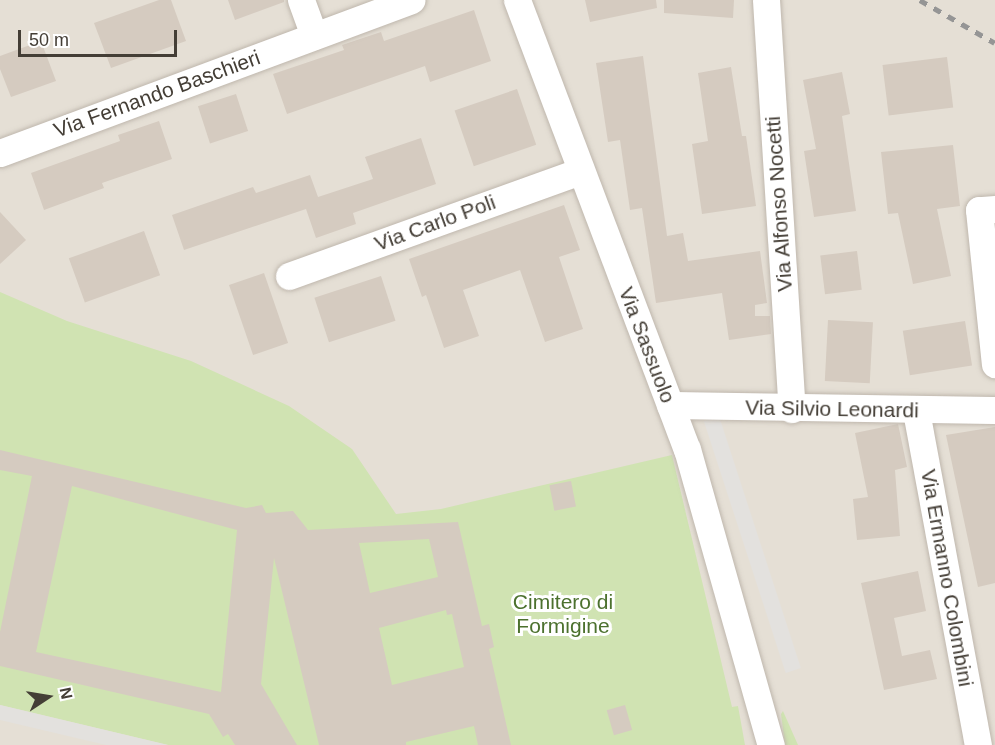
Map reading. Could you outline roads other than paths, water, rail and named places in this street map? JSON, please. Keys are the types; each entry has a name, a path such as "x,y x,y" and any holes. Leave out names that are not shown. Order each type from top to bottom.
{"street":[{"path":"301,0 314,36"},
{"name":"Via Fernando Baschieri","path":"0,153 412,0"},
{"name":"Via Sassuolo","path":"517,0 698,482 771,745"},
{"name":"Via Alfonso Nocetti","path":"766,0 792,408"},
{"name":"Via Carlo Poli","path":"289,276 581,171"},
{"path":"995,209 979,210 995,364"},
{"name":"Via Silvio Leonardi","path":"670,405 916,411 995,410"},
{"name":"Via Ermanno Colombini","path":"916,411 978,745"},
{"name":"Via Sassuolo","path":"756,697 757,745"}],"railway":[{"path":"920,0 995,43"}],"park label":[{"name":"Cimitero di Formigine","path":"563,614"}]}
